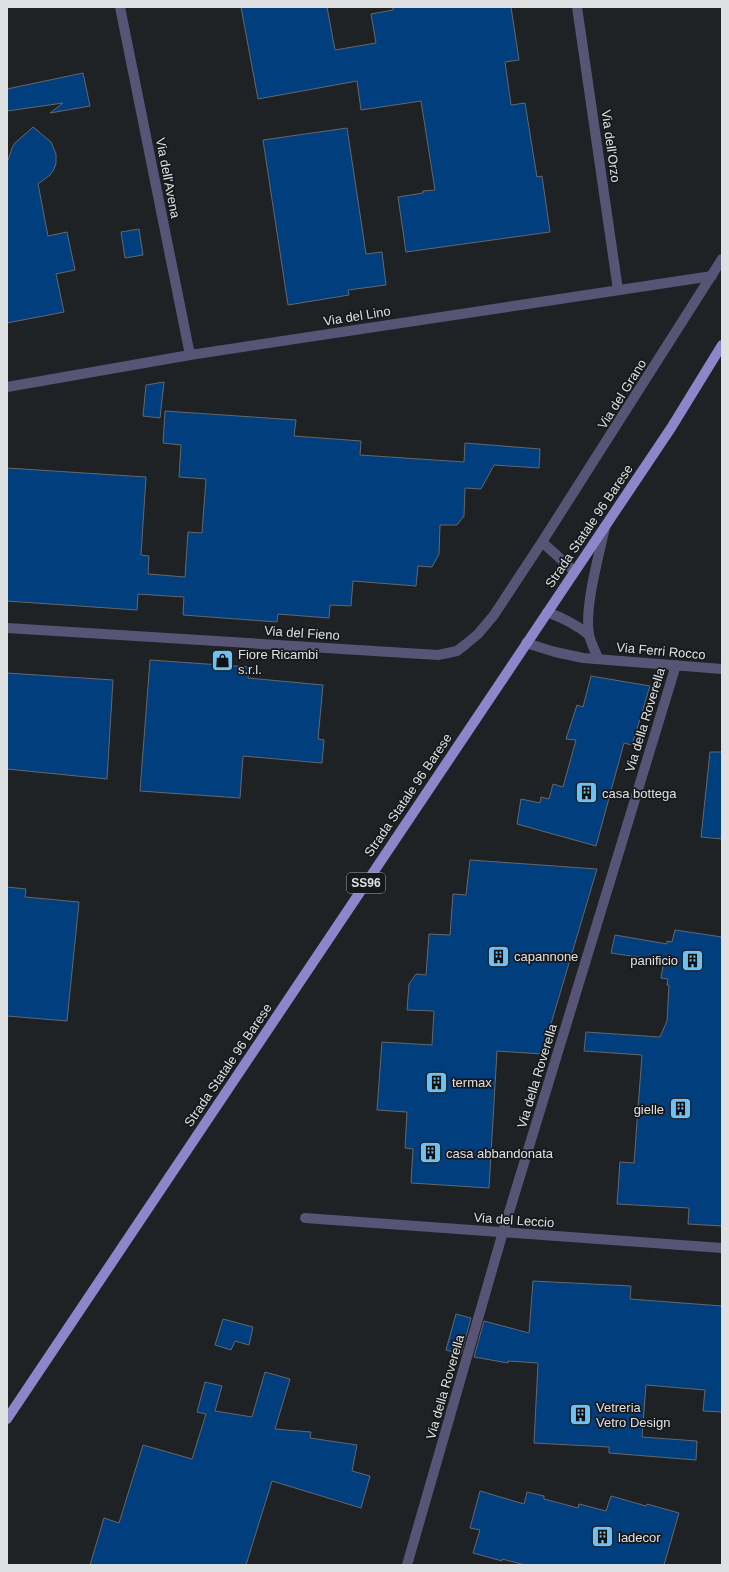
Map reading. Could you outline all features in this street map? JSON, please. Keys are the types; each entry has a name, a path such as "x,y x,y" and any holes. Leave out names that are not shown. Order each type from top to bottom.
{"main road":[{"name":"Strada Statale 96 Barese","path":"7,1419 671,428 722,345"}],"street":[{"name":"Via dell'Avena","path":"120,7 190,355"},
{"name":"Via dell'Orzo","path":"577,7 618,290"},
{"name":"Via del Grano","path":"542,542 722,259"},
{"name":"Via del Lino","path":"7,386 190,355 712,276"},
{"path":"598,658 589,635 589,613 592,590 606,524"},
{"path":"542,542 574,571"},
{"name":"Via del Fieno","path":"7,628 438,655 448,654 457,651 466,644 494,615 542,542"},
{"path":"547,612 576,624 589,635"},
{"name":"Via Ferri Rocco","path":"526,643 555,652 583,658 722,669"},
{"name":"Via della Roverella","path":"408,1565 503,1232 676,665"},
{"name":"Via del Leccio","path":"304,1218 722,1248"}],"building":[{"path":"241,7 327,7 335,50 376,43 371,14 393,10 393,7 511,7 519,60 505,62 511,105 525,103 537,177 542,176 550,232 406,252 398,197 423,193 423,191 435,190 421,101 361,110 357,81 258,99"},
{"path":"83,73 90,106 50,113 63,103 7,111 7,89"},
{"path":"33,127 51,142 56,154 54,169 50,175 38,184 48,236 67,232 75,270 56,274 64,312 7,323 7,163 15,143"},
{"path":"347,128 366,254 382,252 386,285 348,290 349,295 288,305 263,140"},
{"path":"139,229 143,255 125,258 121,232"},
{"path":"164,382 160,418 143,416 146,385"},
{"path":"165,411 296,420 294,436 361,441 360,455 464,462 465,443 540,449 539,468 494,465 481,489 465,488 464,516 457,525 440,525 439,554 432,567 418,566 416,586 353,581 351,606 330,605 329,618 278,614 277,622 183,615 184,597 138,594 137,610 7,601 7,468 146,477 141,555 149,556 148,574 185,577 188,532 202,533 206,479 179,477 181,445 163,443"},
{"path":"150,660 249,667 248,678 323,685 318,739 324,740 322,763 243,756 240,798 140,791"},
{"path":"7,673 113,680 107,779 7,769"},
{"path":"591,676 650,686 632,745 624,743 596,846 517,824 521,799 540,803 541,797 549,799 553,784 563,787 576,740 566,739 577,705 583,707"},
{"path":"710,752 722,752 722,839 701,837"},
{"path":"470,860 597,869 542,1054 497,1051 489,1188 411,1183 413,1149 405,1148 407,1112 377,1110 382,1042 432,1045 434,1011 407,1010 409,984 416,974 426,975 429,934 450,935 453,894 466,895"},
{"path":"7,887 26,889 25,897 79,902 67,1021 7,1016"},
{"name":"gielle","path":"675,930 722,937 722,1226 688,1224 689,1208 617,1204 620,1162 634,1163 642,1055 584,1051 586,1032 660,1037 667,1021 669,985 667,985 668,979 661,978 664,961 611,953 615,935 667,944 667,941 672,942"},
{"path":"533,1281 631,1286 630,1299 722,1306 722,1412 703,1411 705,1390 646,1385 642,1437 697,1441 696,1460 609,1453 609,1447 534,1443 538,1363 508,1361 508,1363 474,1357 484,1321 529,1333"},
{"path":"456,1314 471,1318 461,1354 446,1350"},
{"path":"223,1319 253,1327 249,1345 235,1341 231,1350 215,1345"},
{"path":"265,1372 290,1379 275,1429 311,1432 310,1438 357,1445 352,1471 370,1476 361,1508 272,1481 246,1565 90,1565 104,1518 119,1523 143,1445 192,1459 206,1414 197,1412 205,1382 222,1386 215,1411 252,1417"},
{"name":"ladecor","path":"480,1491 524,1504 527,1492 544,1496 544,1499 578,1508 579,1504 606,1511 611,1496 646,1506 647,1504 679,1513 664,1565 525,1565 502,1559 502,1561 473,1553 480,1530 470,1528"}],"place":[{"name":"Fiore Ricambi s.r.l.","path":"223,661"},
{"name":"casa bottega","path":"586,793"},
{"name":"capannone","path":"499,956"},
{"name":"panificio","path":"693,960"},
{"name":"termax","path":"437,1082"},
{"name":"gielle","path":"680,1109"},
{"name":"casa abbandonata","path":"430,1153"},
{"name":"Vetreria Vetro Design","path":"581,1414"},
{"name":"ladecor","path":"603,1537"}]}
